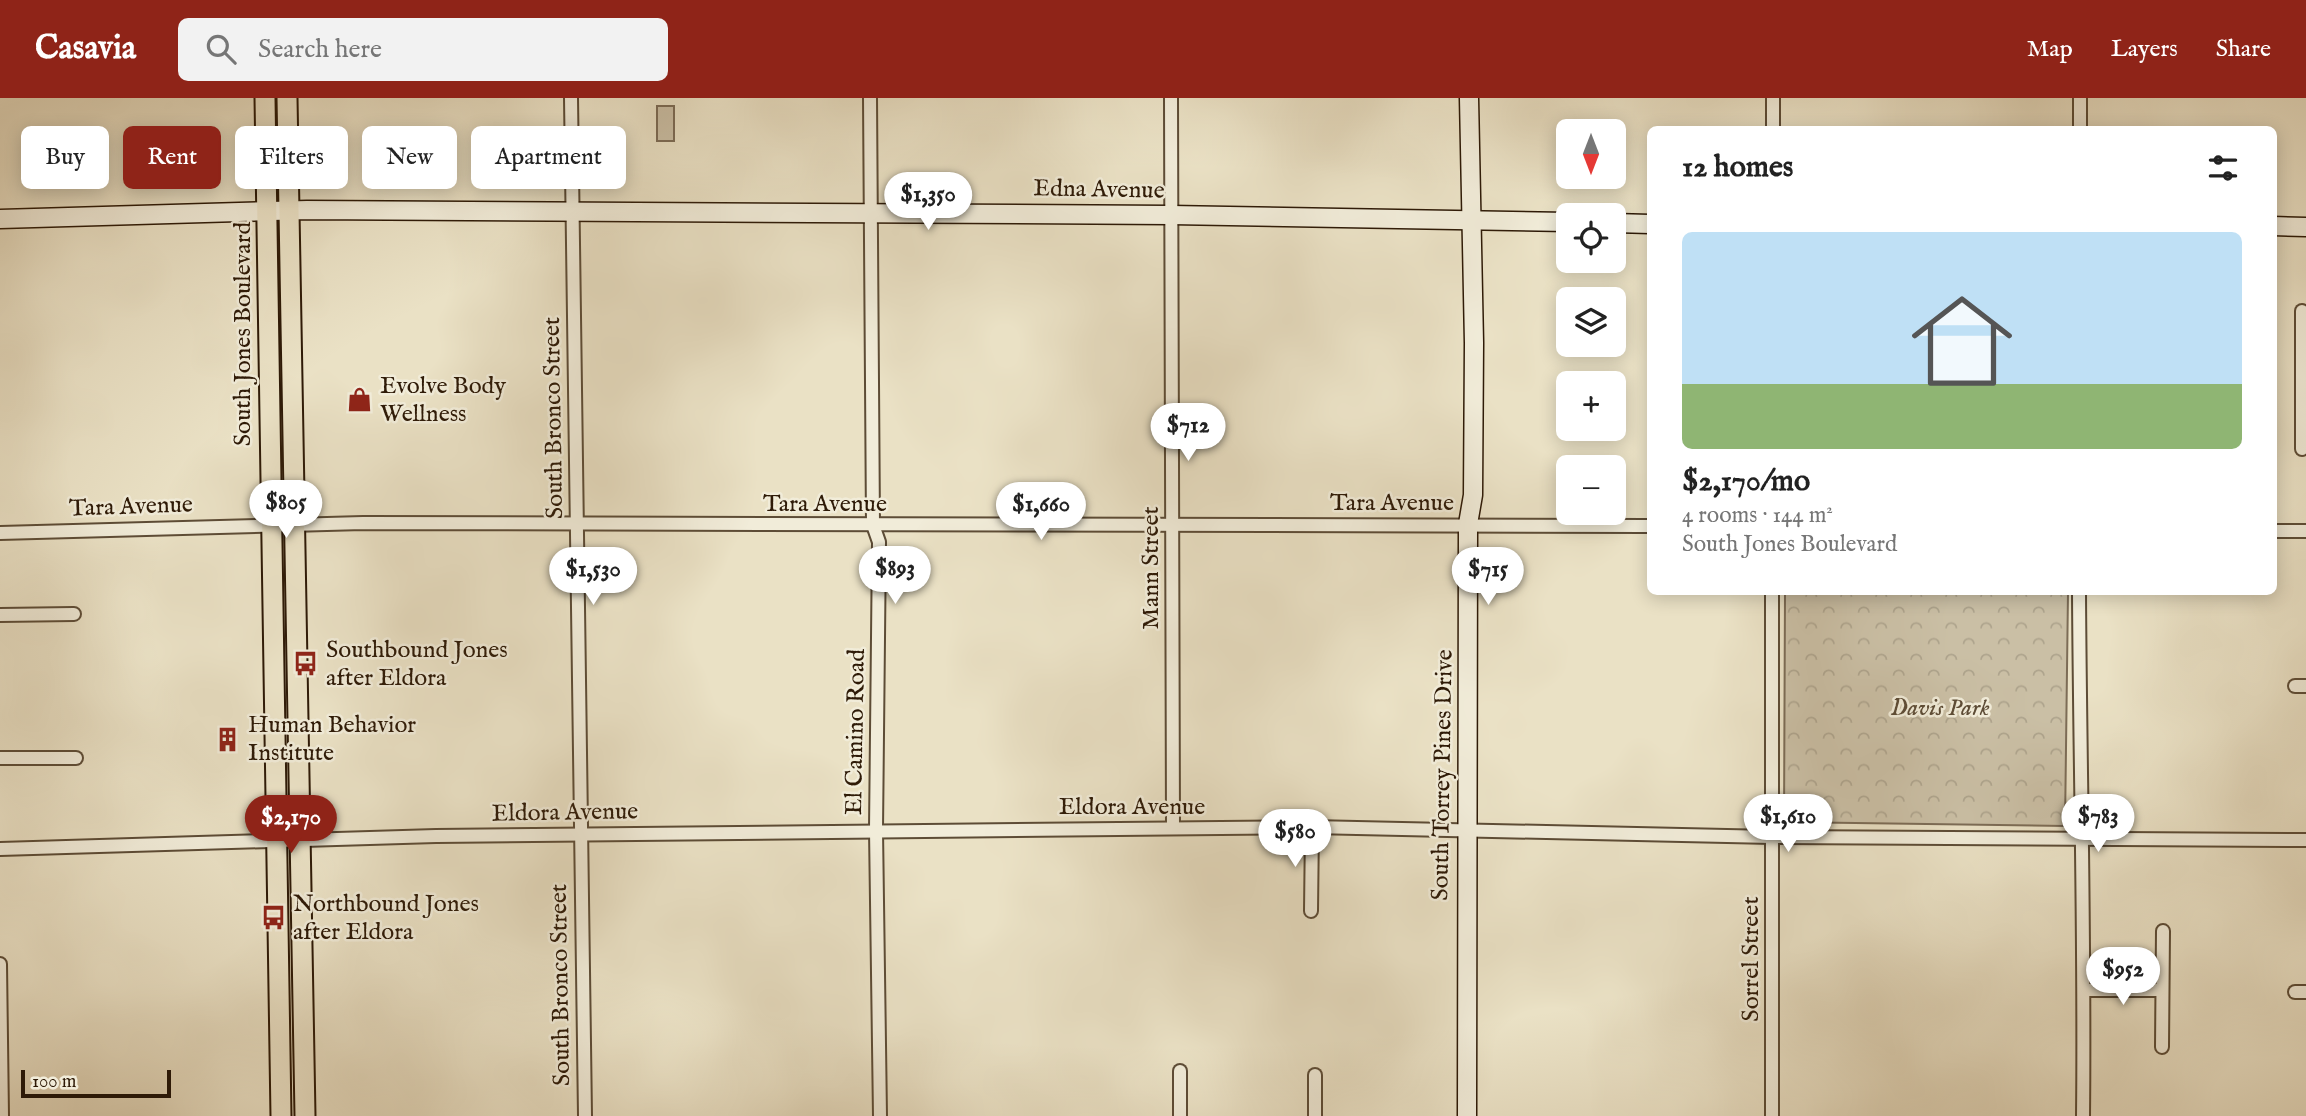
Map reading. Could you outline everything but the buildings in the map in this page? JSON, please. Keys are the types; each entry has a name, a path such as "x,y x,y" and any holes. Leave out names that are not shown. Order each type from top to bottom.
{"main road":[{"name":"South Jones Boulevard","path":"265,98 281,1116"},
{"name":"South Jones Boulevard","path":"287,98 304,1116"},
{"path":"281,1091 292,1116"}],"street":[{"name":"South Bronco Street","path":"571,98 585,1116"},
{"name":"El Camino Road","path":"870,98 873,525 879,542 876,830 880,1116"},
{"name":"Mann Street","path":"1171,98 1173,827"},
{"name":"South Torrey Pines Drive","path":"1467,1116 1468,524 1473,495 1474,343 1469,98"},
{"path":"1773,98 1773,126"},
{"path":"2080,98 2080,126"},
{"name":"Edna Avenue","path":"0,219 267,210 572,210 1171,215 1556,222"},
{"path":"1626,223 1647,224"},
{"path":"2277,226 2306,227"},
{"path":"2302,311 2302,449"},
{"name":"Tara Avenue","path":"0,533 271,524 1647,526"},
{"path":"2277,531 2306,531"},
{"name":"Sorrel Street","path":"1772,595 1772,1116"},
{"path":"2079,595 2080,840 2085,885 2083,1116"},
{"path":"0,615 74,614"},
{"path":"0,758 76,758"},
{"name":"Eldora Avenue","path":"0,849 276,839 1173,827 1312,827 1772,837 2306,840"},
{"path":"1311,911 1312,827"},
{"path":"2162,1047 2163,931"},
{"path":"0,964 2,1116"},
{"path":"2084,990 2162,990"},
{"path":"1180,1071 1180,1116"},
{"path":"1315,1075 1315,1116"}],"green space":[{"path":"657,106 674,106 674,141 657,141"},
{"name":"Davis Park","path":"1785,595 2068,595 2065,826 1784,822"}],"place":[{"name":"Evolve Body Wellness","path":"360,400"},
{"name":"Southbound Jones after Eldora","path":"306,664"},
{"name":"Human Behavior Institute","path":"228,739"},
{"name":"Northbound Jones after Eldora","path":"273,918"}]}
